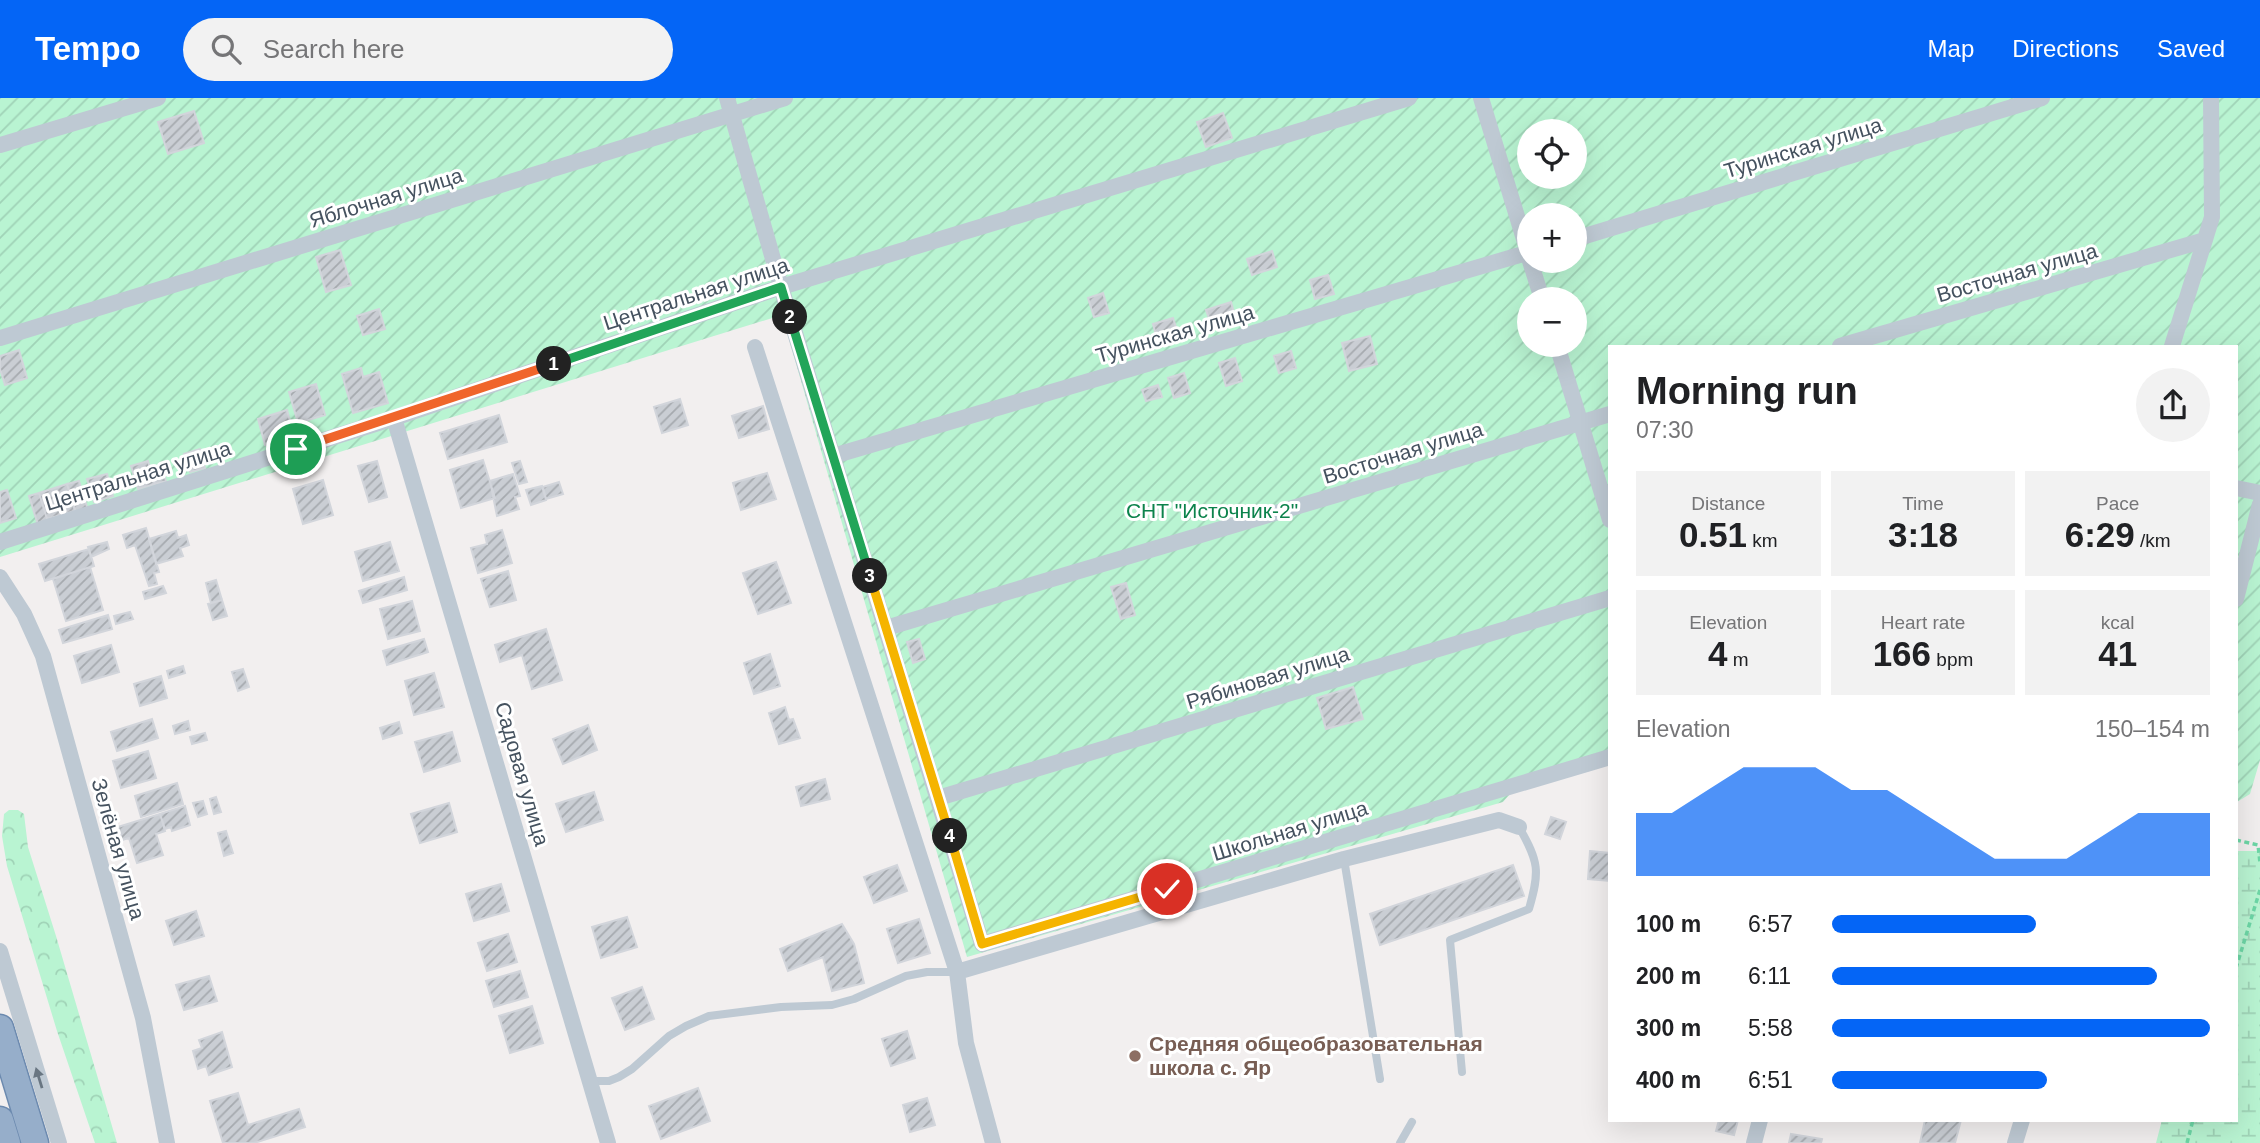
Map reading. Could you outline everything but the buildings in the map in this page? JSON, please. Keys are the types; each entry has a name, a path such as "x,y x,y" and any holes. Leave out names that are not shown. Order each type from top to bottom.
{"highway":[{"path":"0,1028 35,1143"},
{"path":"0,1120 7,1143"}],"street":[{"path":"0,145 158,98"},
{"name":"Яблочная улица","path":"0,338 729,106 785,98"},
{"name":"Центральная улица","path":"0,542 394,418 781,287 1409,98"},
{"path":"1481,98 1517,216"},
{"name":"Туринская улица","path":"1587,235 2042,98"},
{"path":"2172,345 2212,217 2211,98"},
{"path":"729,106 781,287 938,798"},
{"name":"Восточная улица","path":"1843,345 2205,240"},
{"name":"Туринская улица","path":"833,456 1517,259"},
{"path":"755,348 957,972 966,1043 993,1143"},
{"path":"1561,357 1608,513"},
{"name":"Восточная улица","path":"886,628 1608,415"},
{"name":"Садовая улица","path":"394,418 608,1143"},
{"path":"2238,488 2260,493"},
{"path":"2238,591 2260,504"},
{"name":"Зелёная улица","path":"0,577 24,614 43,656 143,1018 167,1143"},
{"name":"Рябиновая улица","path":"938,798 1608,599"},
{"name":"Школьная улица","path":"938,798 982,944 1608,758"},
{"path":"957,972 1344,859 1499,820 1519,827"},
{"path":"0,951 59,1143"},
{"path":"1754,1143 1759,1122"},
{"path":"2015,1143 2021,1122"}],"lane":[{"path":"1462,1072 1451,940 1529,909 1537,882 1533,852 1519,827"},
{"path":"1344,859 1380,1079"},
{"path":"590,1081 608,1081 619,1077 669,1036 709,1017 781,1007 832,1005 854,999 906,976 927,972 957,972"},
{"path":"1400,1143 1412,1122"}],"path":[{"path":"2238,840 2258,845 2260,863"},
{"path":"2238,962 2260,891"},
{"path":"2186,1143 2192,1122"}],"green space":[{"name":"СНТ \"Источник-2\"","path":"0,98 2260,98 2260,760 2250,794 2238,801 2238,345 1608,345 1608,760 1525,777 1503,802 967,957 782,315 0,557"},
{"path":"9,810 18,810 24,814 28,847 117,1143 95,1143 57,1031 7,866 2,836 4,814"},
{"path":"2238,851 2260,851 2260,1143 2156,1143 2161,1122 2238,1122"}],"place":[{"name":"Средняя общеобразовательная школа с. Яр","path":"1135,1056"}],"route":[{"path":"296,449 781,287 982,944 1167,889"}]}
